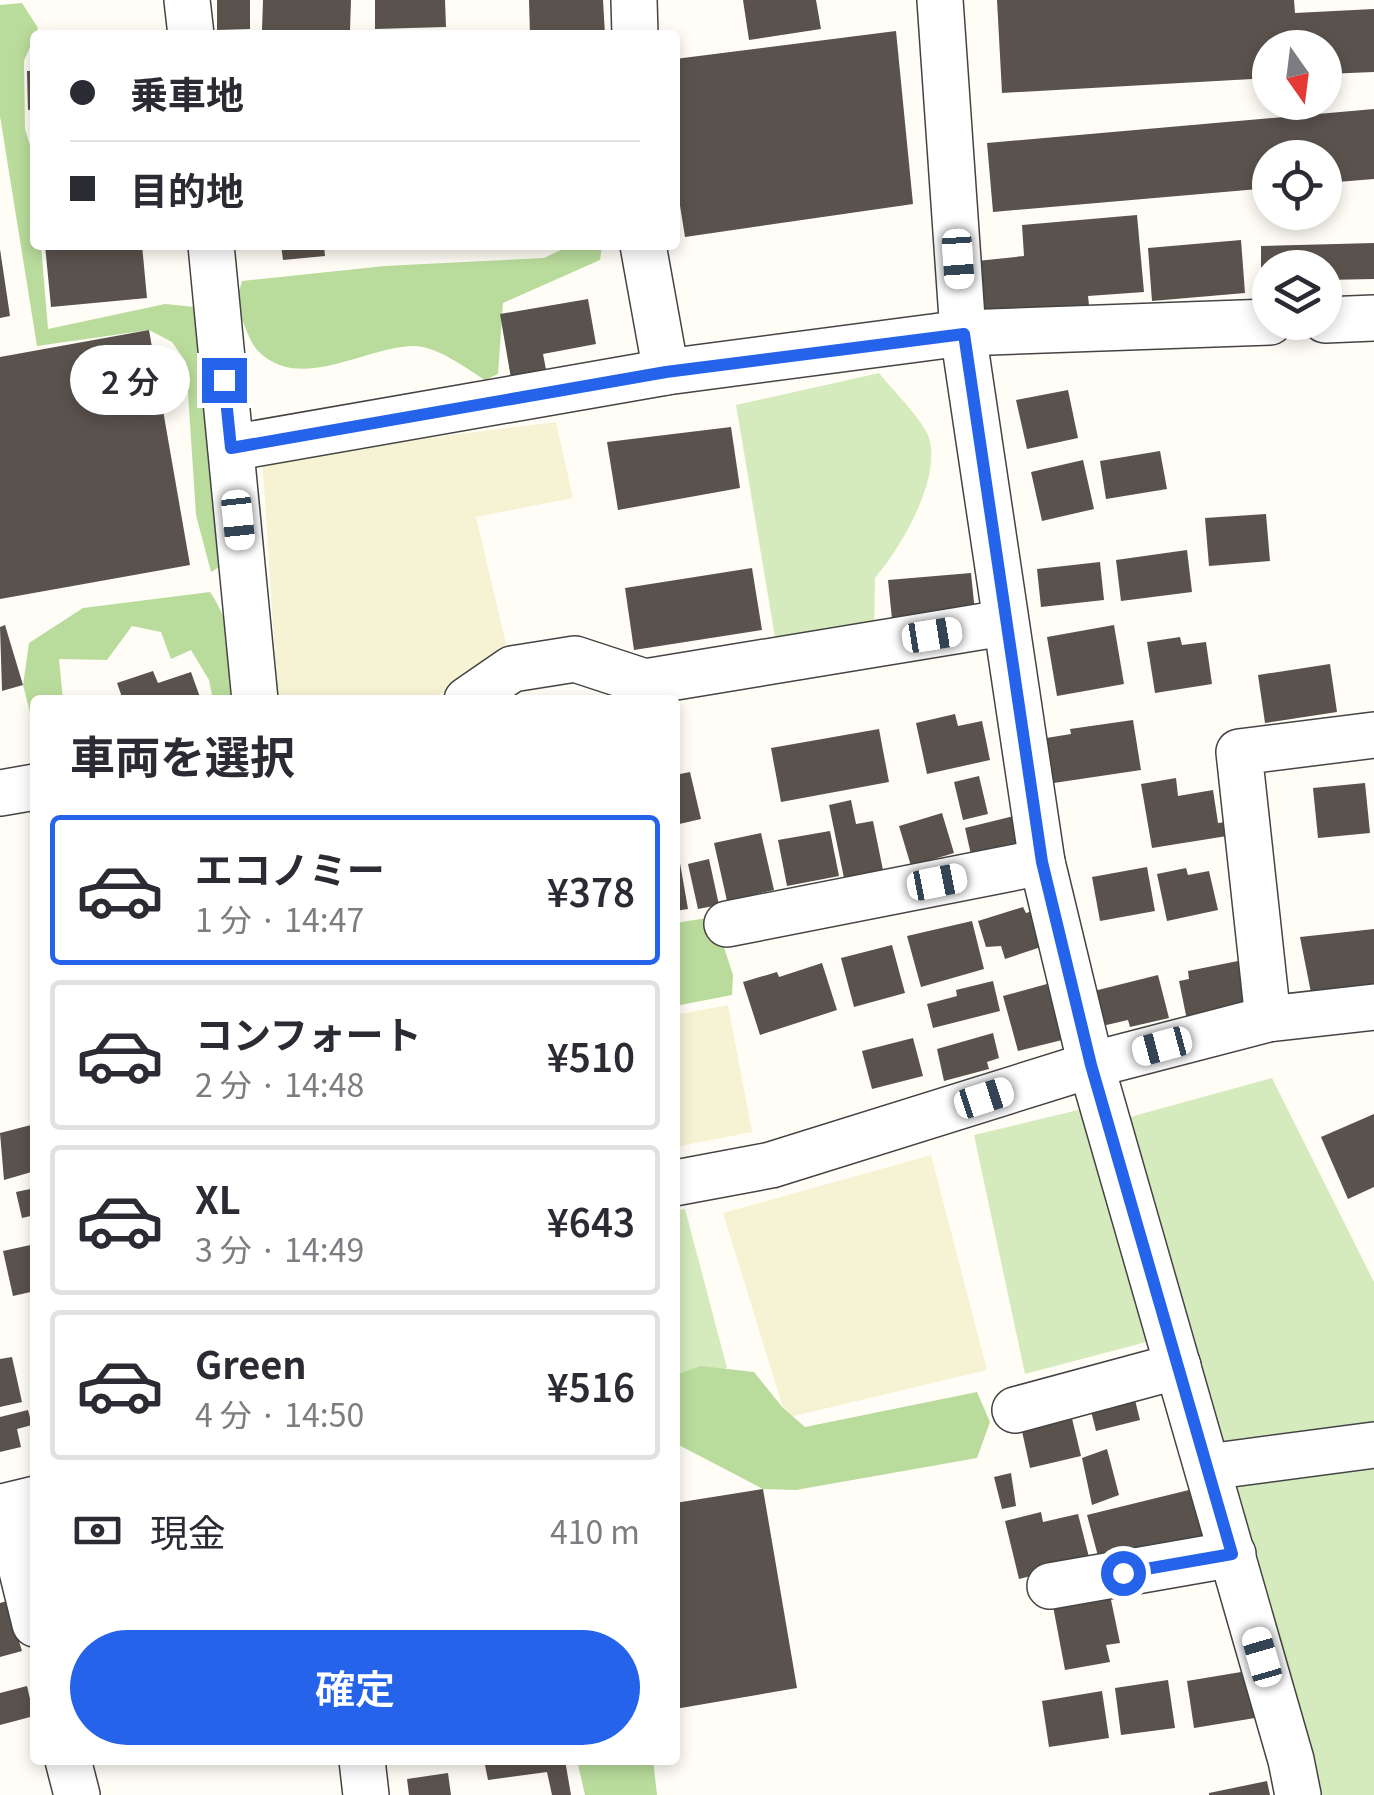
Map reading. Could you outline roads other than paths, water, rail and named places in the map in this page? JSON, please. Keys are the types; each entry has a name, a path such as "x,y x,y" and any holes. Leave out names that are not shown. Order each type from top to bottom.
{"street":[{"path":"188,0 191,30"},
{"path":"634,0 634,30"},
{"path":"940,0 964,334 1042,862 1091,1065 1292,1760 1298,1795"},
{"path":"211,250 255,695"},
{"path":"644,250 666,372"},
{"path":"1342,319 1374,318"},
{"path":"231,448 666,372 964,334 1252,323"},
{"path":"474,695 512,670 575,658 645,682 1004,623"},
{"path":"1268,1019 1240,752 1374,735"},
{"path":"0,794 30,788"},
{"path":"727,924 1042,862"},
{"path":"680,1182 771,1165 1091,1065 1268,1019 1374,1007"},
{"path":"1015,1410 1178,1366"},
{"path":"1208,1467 1374,1444"},
{"path":"30,1500 6,1506 30,1604"},
{"path":"1050,1586 1232,1554"},
{"path":"69,1765 76,1795"},
{"path":"363,1765 366,1795"}]}
